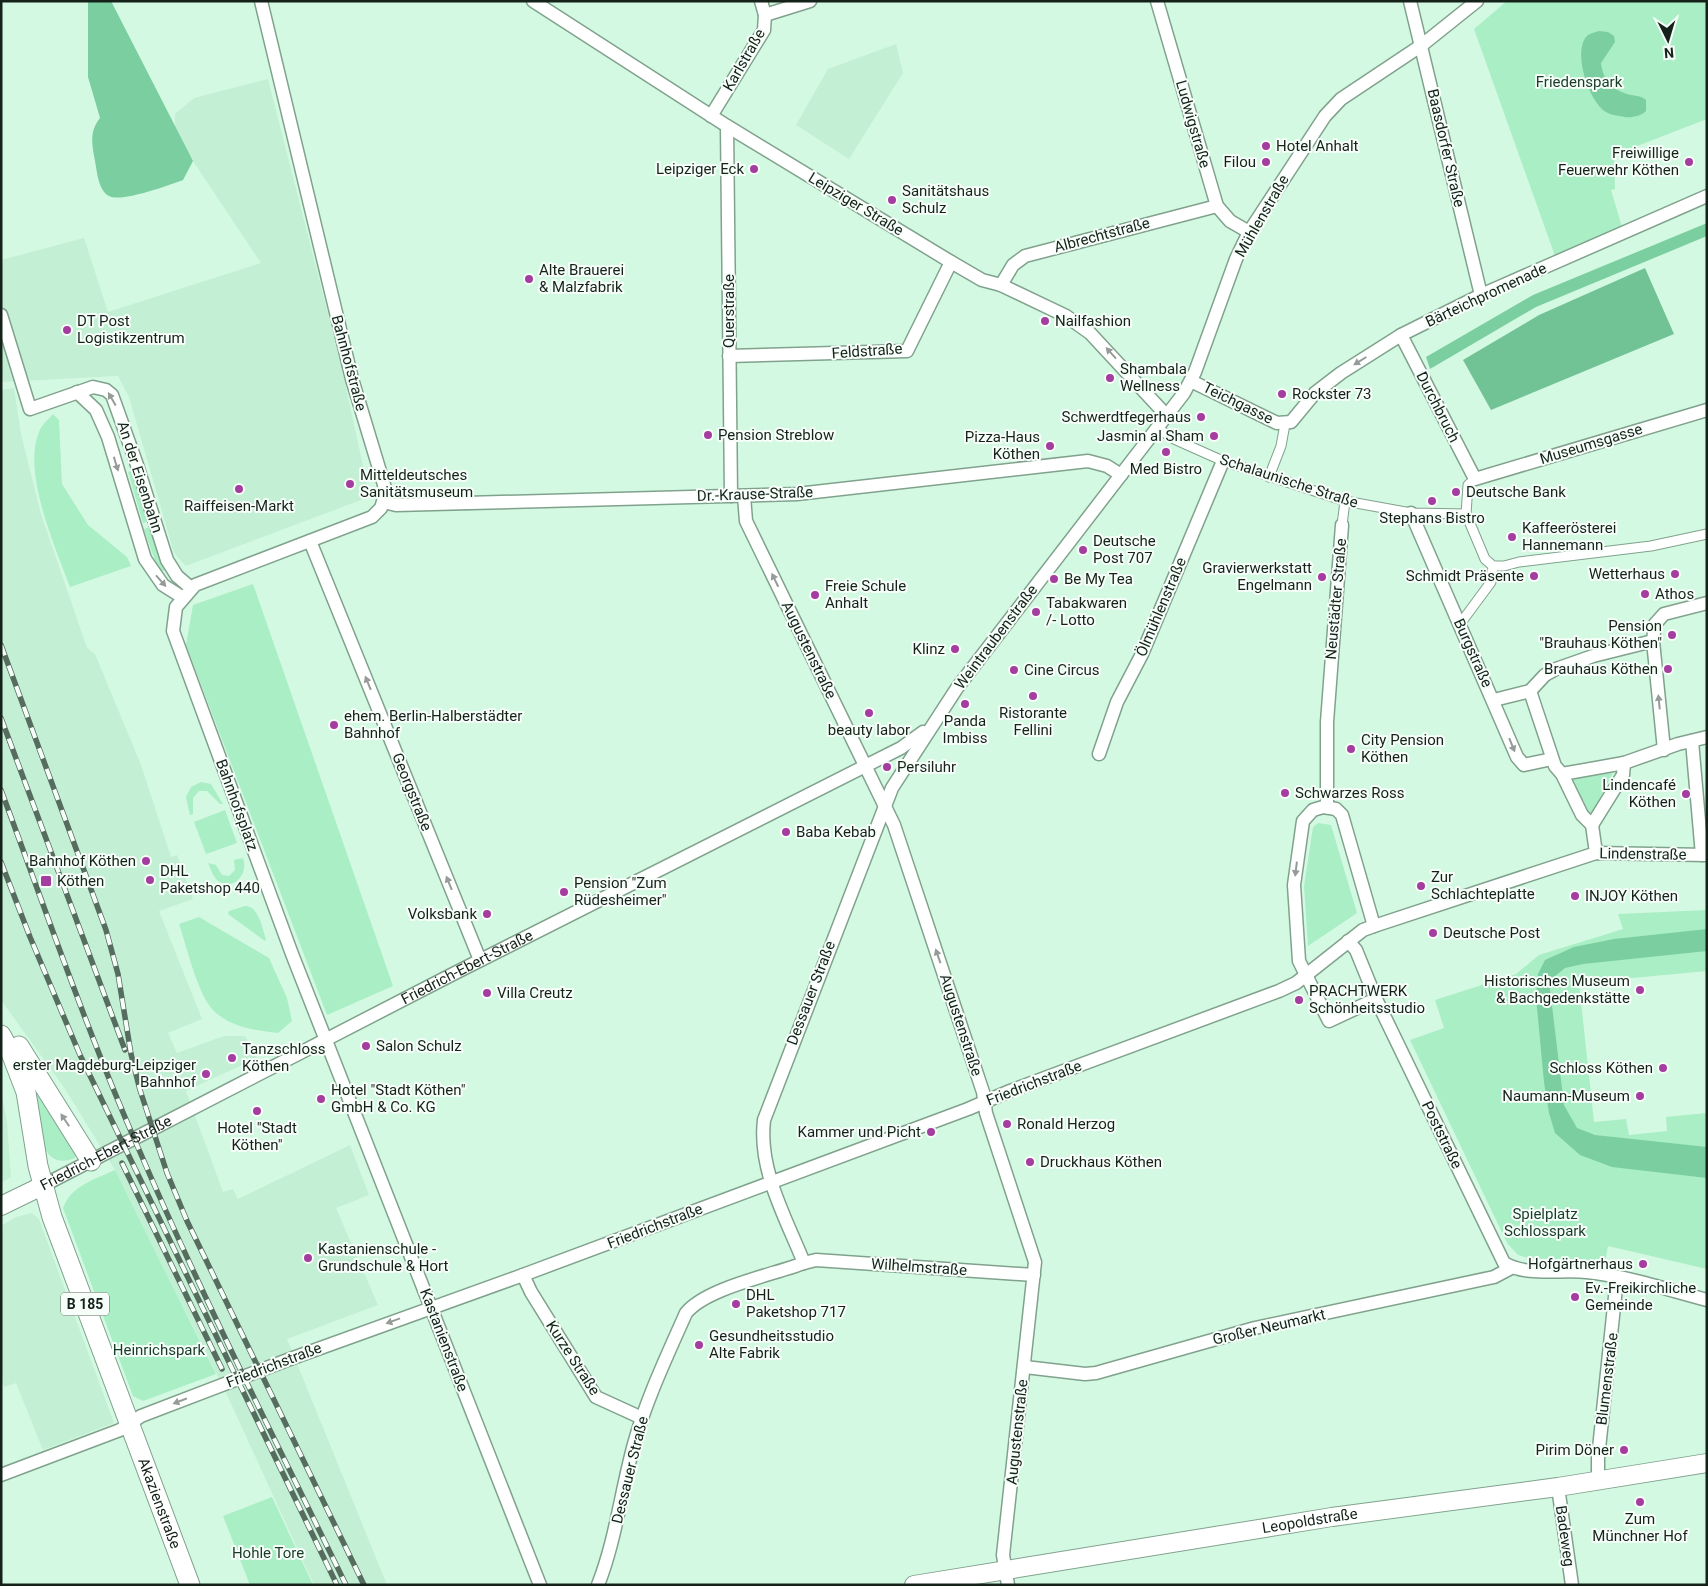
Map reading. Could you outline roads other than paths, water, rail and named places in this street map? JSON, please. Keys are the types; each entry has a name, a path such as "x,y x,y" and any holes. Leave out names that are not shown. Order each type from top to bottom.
{"main road":[{"path":"1,1030 16,1040 91,1161"},
{"name":"B 185","path":"1,1035 11,1053 26,1092 42,1186 130,1423"},
{"name":"Friedrich-Ebert-Straße","path":"1,1206 42,1186"},
{"name":"Akazienstraße","path":"130,1423 190,1585"},
{"name":"Leopoldstraße","path":"914,1585 1007,1577 1332,1517 1558,1487 1707,1463"}],"street":[{"name":"Bahnhofstraße","path":"261,1 352,379 385,488 384,502"},
{"name":"Leipziger Straße","path":"533,1 727,126 951,262 982,280 1001,285 1066,316 1090,333 1166,416"},
{"name":"Karlstraße","path":"711,116 764,30 765,15 761,1"},
{"path":"765,15 810,1"},
{"name":"Ludwigstraße","path":"1157,1 1217,206 1230,221 1250,232"},
{"name":"Baasdorfer Straße","path":"1410,1 1481,295"},
{"name":"Mühlenstraße","path":"1157,428 1191,380 1236,259 1250,232 1330,110 1341,99 1422,45 1477,1"},
{"name":"Querstraße","path":"727,126 729,356 737,496"},
{"name":"Bärteichpromenade","path":"1285,424 1291,422 1315,393 1334,378 1401,335 1481,295 1707,196"},
{"name":"Albrechtstraße","path":"1001,285 1013,265 1026,256 1217,206"},
{"name":"Feldstraße","path":"729,356 907,351 951,262"},
{"name":"An der Eisenbahn","path":"1,314 30,409 77,392 100,387 112,395 136,462 167,560 186,593"},
{"name":"Durchbruch","path":"1401,335 1475,479"},
{"name":"Teichgasse","path":"1191,380 1277,423 1285,424"},
{"name":"An der Eisenbahn","path":"77,392 96,410 108,437 145,559 163,585 186,593"},
{"name":"Museumsgasse","path":"1475,479 1707,410"},
{"path":"1269,477 1281,446 1285,424"},
{"name":"Schalaunische Straße","path":"1157,428 1176,440 1223,461 1345,501 1411,513 1466,514"},
{"name":"Weintraubenstraße","path":"883,806 892,788 931,726 1157,428"},
{"name":"Dr.-Krause-Straße","path":"384,502 396,505 806,493 1088,461 1106,466 1121,475"},
{"name":"Ölmühlenstraße","path":"1099,754 1117,702 1142,654 1223,461"},
{"path":"1475,479 1468,485 1466,514 1485,559 1493,566 1651,546 1707,534"},
{"name":"Augustenstraße","path":"737,496 746,521 883,806 894,825 1035,1262 1003,1555 1007,1577"},
{"name":"Neustädter Straße","path":"1327,807 1329,696 1345,501"},
{"path":"186,593 234,569 372,517 378,513 384,502"},
{"name":"Burgstraße","path":"1411,513 1520,762 1530,765 1552,758"},
{"name":"Georgstraße","path":"310,541 480,960"},
{"path":"1460,624 1492,579 1493,566"},
{"name":"Bahnhofsplatz","path":"186,593 174,614 174,631 289,945 327,1040"},
{"path":"1664,750 1653,641 1655,624 1664,614 1707,603"},
{"path":"1494,700 1530,691 1545,675 1556,669 1592,656 1653,641"},
{"path":"1530,691 1552,758 1582,815 1592,825 1596,853"},
{"name":"Friedrich-Ebert-Straße","path":"42,1186 480,960 901,748 931,726"},
{"path":"1562,774 1624,762 1692,740 1707,738"},
{"path":"1692,740 1704,855"},
{"path":"1592,825 1624,775 1624,762"},
{"name":"Dessauer Straße","path":"804,1262 772,1183 763,1145 766,1109 883,806"},
{"path":"1374,926 1346,823 1342,815 1336,809 1327,807 1313,810 1303,821 1294,885 1294,913 1298,959 1329,1020 1376,999"},
{"name":"Lindenstraße","path":"1307,974 1362,930 1596,853 1704,855"},
{"name":"Poststraße","path":"1348,941 1356,950 1376,999 1498,1254 1504,1264 1512,1268"},
{"name":"Friedrichstraße","path":"1,1475 120,1430 141,1416 431,1307 772,1183 1010,1091 1279,991 1307,974"},
{"name":"Kastanienstraße","path":"327,1040 540,1585"},
{"name":"Wilhelmstraße","path":"694,1303 710,1294 804,1262 816,1260 1034,1275"},
{"path":"1512,1268 1587,1272 1707,1300"},
{"name":"Großer Neumarkt","path":"1025,1367 1085,1374 1096,1373 1256,1328 1494,1277 1512,1268"},
{"name":"Kurze Straße","path":"523,1275 530,1292 596,1397 642,1418"},
{"name":"Blumenstraße","path":"1598,1481 1598,1458 1617,1278"},
{"name":"Dessauer Straße","path":"598,1585 612,1541 633,1446 642,1418 683,1320 694,1303"},
{"name":"Badeweg","path":"1558,1487 1572,1585"}],"railway":[{"path":"1,645 106,930 118,974 131,1054 140,1090 167,1173 187,1221 364,1585"},
{"path":"1,718 125,1050"},
{"path":"1,790 85,1018 140,1152 214,1316 346,1585"},
{"path":"1,862 30,937 80,1055 337,1585"},
{"path":"122,1163 222,1369"}],"place":[{"name":"Hotel Anhalt","path":"1266,146"},
{"name":"Filou","path":"1266,162"},
{"name":"Freiwillige Feuerwehr Köthen","path":"1689,162"},
{"name":"Leipziger Eck","path":"754,169"},
{"name":"Sanitätshaus Schulz","path":"892,200"},
{"name":"Alte Brauerei & Malzfabrik","path":"529,279"},
{"name":"Nailfashion","path":"1045,321"},
{"name":"DT Post Logistikzentrum","path":"67,330"},
{"name":"Shambala Wellness","path":"1110,378"},
{"name":"Rockster 73","path":"1282,394"},
{"name":"Schwerdtfegerhaus","path":"1201,417"},
{"name":"Pension Streblow","path":"708,435"},
{"name":"Jasmin al Sham","path":"1214,436"},
{"name":"Pizza-Haus Köthen","path":"1050,446"},
{"name":"Med Bistro","path":"1166,452"},
{"name":"Mitteldeutsches Sanitätsmuseum","path":"350,484"},
{"name":"Raiffeisen-Markt","path":"239,489"},
{"name":"Deutsche Bank","path":"1456,492"},
{"name":"Stephans Bistro","path":"1432,501"},
{"name":"Kaffeerösterei Hannemann","path":"1512,537"},
{"name":"Deutsche Post 707","path":"1083,550"},
{"name":"Wetterhaus","path":"1675,574"},
{"name":"Schmidt Präsente","path":"1534,576"},
{"name":"Gravierwerkstatt Engelmann","path":"1322,577"},
{"name":"Be My Tea","path":"1054,579"},
{"name":"Athos","path":"1645,594"},
{"name":"Freie Schule Anhalt","path":"815,595"},
{"name":"Tabakwaren /- Lotto","path":"1036,612"},
{"name":"Pension \"Brauhaus Köthen\"","path":"1672,635"},
{"name":"Klinz","path":"955,649"},
{"name":"Brauhaus Köthen","path":"1668,669"},
{"name":"Cine Circus","path":"1014,670"},
{"name":"Ristorante Fellini","path":"1033,696"},
{"name":"Panda Imbiss","path":"965,704"},
{"name":"beauty labor","path":"869,713"},
{"name":"ehem. Berlin-Halberstädter Bahnhof","path":"334,725"},
{"name":"City Pension Köthen","path":"1351,749"},
{"name":"Persiluhr","path":"887,767"},
{"name":"Schwarzes Ross","path":"1285,793"},
{"name":"Lindencafé Köthen","path":"1686,794"},
{"name":"Baba Kebab","path":"786,832"},
{"name":"Bahnhof Köthen","path":"146,861"},
{"name":"DHL Paketshop 440","path":"150,880"},
{"name":"Köthen","path":"46,881"},
{"name":"Zur Schlachteplatte","path":"1421,886"},
{"name":"Pension \"Zum Rüdesheimer\"","path":"564,892"},
{"name":"INJOY Köthen","path":"1575,896"},
{"name":"Volksbank","path":"487,914"},
{"name":"Deutsche Post","path":"1433,933"},
{"name":"Historisches Museum & Bachgedenkstätte","path":"1640,990"},
{"name":"Villa Creutz","path":"487,993"},
{"name":"PRACHTWERK Schönheitsstudio","path":"1299,1000"},
{"name":"Salon Schulz","path":"366,1046"},
{"name":"Tanzschloss Köthen","path":"232,1058"},
{"name":"Schloss Köthen","path":"1663,1068"},
{"name":"erster Magdeburg-Leipziger Bahnhof","path":"206,1074"},
{"name":"Naumann-Museum","path":"1640,1096"},
{"name":"Hotel \"Stadt Köthen\" GmbH & Co. KG","path":"321,1099"},
{"name":"Hotel \"Stadt Köthen\"","path":"257,1111"},
{"name":"Ronald Herzog","path":"1007,1124"},
{"name":"Kammer und Picht","path":"931,1132"},
{"name":"Druckhaus Köthen","path":"1030,1162"},
{"name":"Kastanienschule - Grundschule & Hort","path":"308,1258"},
{"name":"Hofgärtnerhaus","path":"1643,1264"},
{"name":"Ev.-Freikirchliche Gemeinde","path":"1575,1297"},
{"name":"DHL Paketshop 717","path":"736,1304"},
{"name":"Gesundheitsstudio Alte Fabrik","path":"699,1345"},
{"name":"Pirim Döner","path":"1624,1450"},
{"name":"Zum Münchner Hof","path":"1640,1502"}],"park label":[{"name":"Friedenspark","path":"1579,82"},
{"name":"Spielplatz Schlosspark","path":"1545,1222"},
{"name":"Heinrichspark","path":"159,1350"},
{"name":"Hohle Tore","path":"268,1553"}]}
